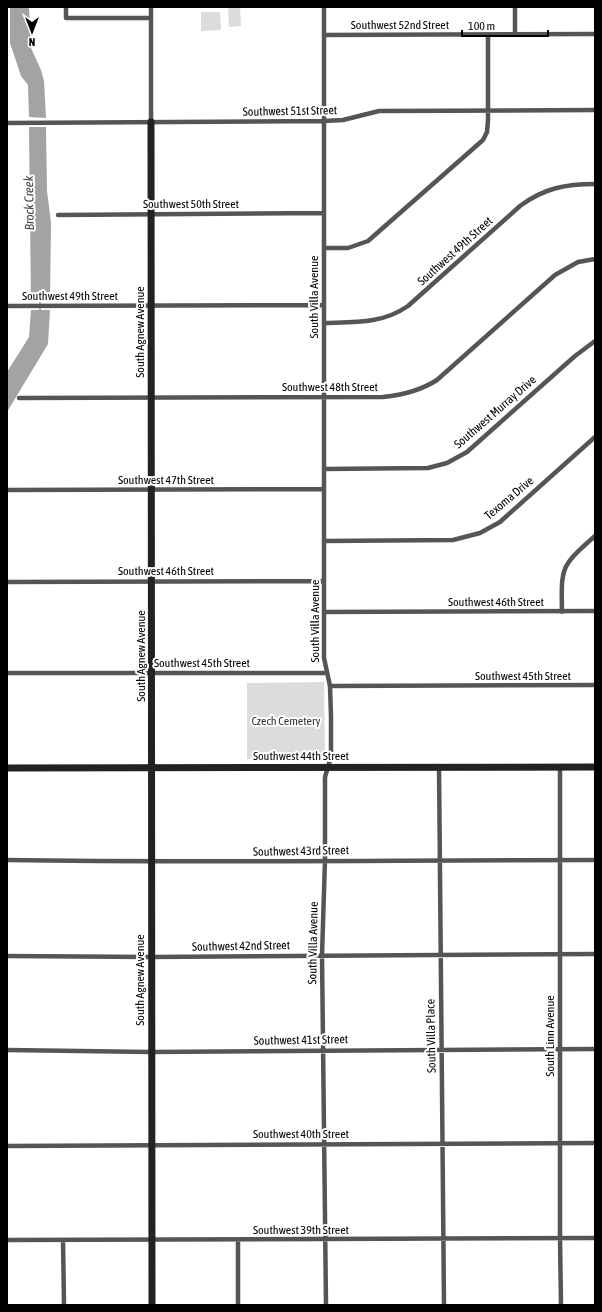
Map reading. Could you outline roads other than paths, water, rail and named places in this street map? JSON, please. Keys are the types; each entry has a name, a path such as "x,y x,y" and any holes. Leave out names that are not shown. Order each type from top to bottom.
{"street":[{"path":"66,7 66,18 151,18"},
{"name":"South Agnew Avenue","path":"151,7 152,1305"},
{"name":"South Villa Avenue","path":"324,7 324,658 330,686 331,757 325,777 325,860 322,955 326,1305"},
{"path":"515,7 515,34"},
{"name":"Southwest 52nd Street","path":"324,35 595,34"},
{"path":"324,248 356,246 374,237 481,142 487,132 488,35"},
{"name":"Southwest 51st Street","path":"7,123 324,121 343,120 378,111 595,110"},
{"name":"Southwest 49th Street","path":"324,322 370,322 400,312 520,206 535,195 560,186 595,184"},
{"name":"Southwest 50th Street","path":"58,215 324,213"},
{"name":"Southwest 48th Street","path":"19,398 393,396 413,392 429,385 555,275 578,262 595,259"},
{"name":"Southwest 49th Street","path":"7,306 324,305"},
{"name":"Southwest Murray Drive","path":"324,469 418,469 437,467 447,463 467,452 575,356 595,342"},
{"name":"Texoma Drive","path":"325,541 453,540 480,533 500,522 595,437"},
{"name":"Southwest 47th Street","path":"7,490 324,489"},
{"path":"562,612 561,582 565,566 576,553 595,536"},
{"name":"Southwest 46th Street","path":"7,582 324,581"},
{"name":"Southwest 46th Street","path":"324,612 595,612"},
{"name":"Southwest 45th Street","path":"7,673 326,673"},
{"name":"Southwest 45th Street","path":"330,686 595,686"},
{"name":"Southwest 44th Street","path":"7,768 439,766 595,767"},
{"name":"South Villa Place","path":"439,766 441,859 441,1144 444,1305"},
{"name":"South Linn Avenue","path":"560,767 560,1238 562,1305"},
{"name":"Southwest 43rd Street","path":"7,860 151,863 441,859 595,860"},
{"name":"Southwest 42nd Street","path":"7,956 151,957 595,954"},
{"name":"Southwest 41st Street","path":"7,1050 151,1052 595,1049"},
{"name":"Southwest 40th Street","path":"7,1146 595,1143"},
{"name":"Southwest 39th Street","path":"7,1240 151,1241 595,1238"},
{"path":"63,1240 64,1305"},
{"path":"238,1240 238,1305"}],"waterway":[{"name":"Brock Creek","path":"40,299 40,311"}],"park label":[{"name":"Czech Cemetery","path":"286,721"}]}
